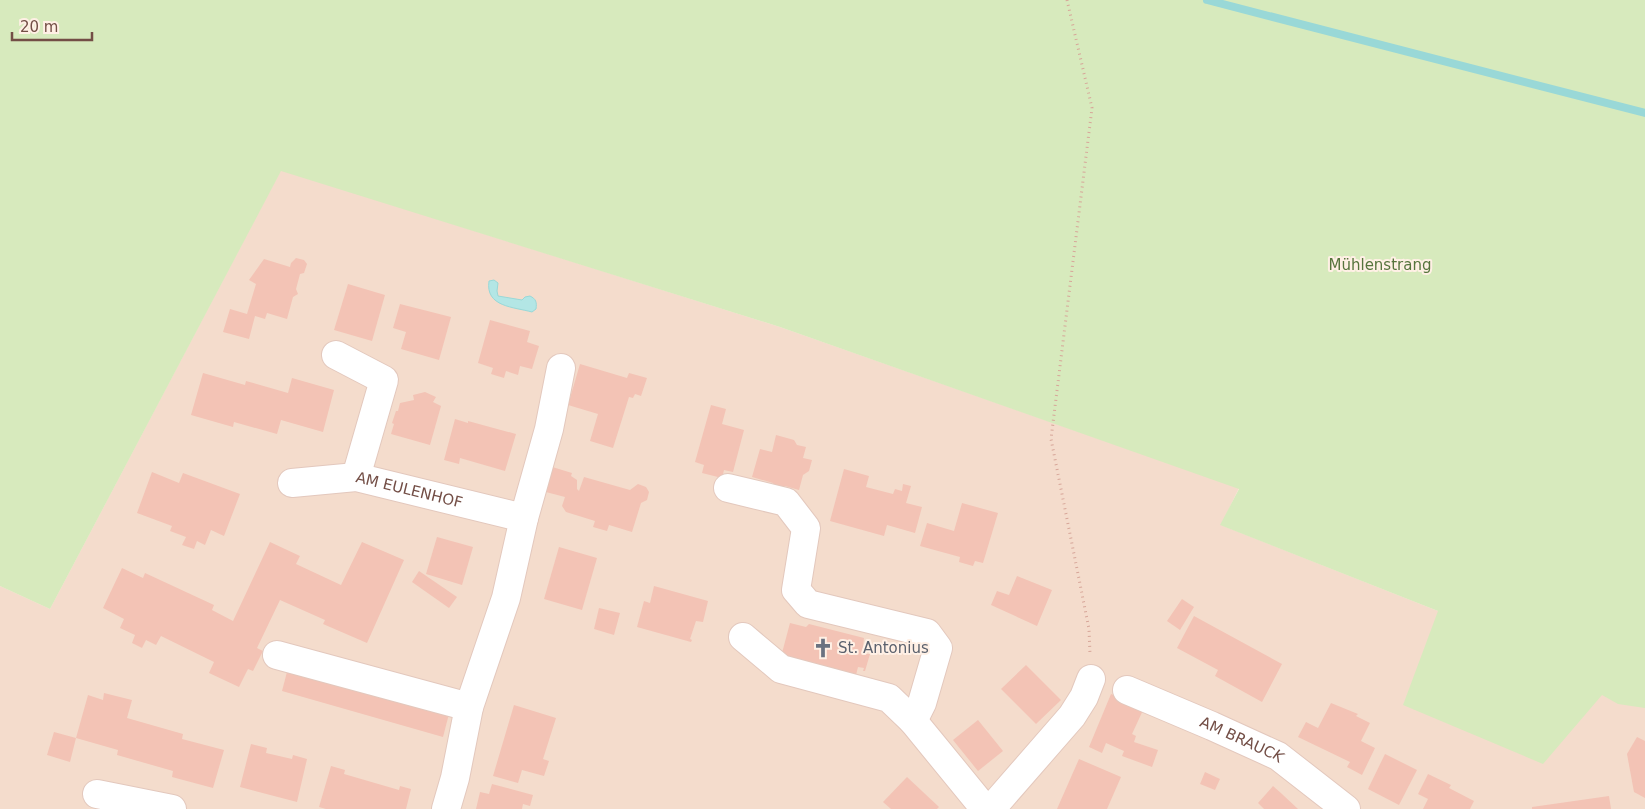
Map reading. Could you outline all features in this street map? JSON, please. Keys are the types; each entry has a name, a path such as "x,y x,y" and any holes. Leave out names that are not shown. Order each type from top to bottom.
{"street":[{"path":"336,354 384,380 356,477"},
{"path":"446,809 456,778 469,707 506,598 524,518 549,429 561,368"},
{"name":"AM EULENHOF","path":"292,483 356,477 524,518"},
{"path":"728,488 786,502 806,528 796,590 808,604 927,633 938,648 922,703 913,721"},
{"path":"743,636 781,670 889,698 913,721 985,809"},
{"path":"277,655 469,707"},
{"path":"991,809 1072,716 1084,697 1091,679"},
{"name":"AM BRAUCK","path":"1127,690 1278,756 1346,809"},
{"path":"97,794 172,809"}],"path":[{"path":"1066,0 1092,108 1051,439 1088,629 1091,679"}],"shaded area":[{"path":"281,170 780,327 1239,488 1221,525 1438,611 1645,644 1645,809 0,809 0,586 50,609"}],"green space":[{"path":"0,0 1645,0 1645,708 1618,704 1602,695 1543,764 1403,705 1438,611 1220,525 1239,489 780,327 281,171 50,609 0,586"}],"water":[{"path":"494,280 498,283 498,296 522,300 530,296 536,301 536,309 532,312 509,307 496,301 489,290 489,281"}],"building":[{"path":"296,258 304,260 307,264 304,273 300,274 296,289 298,294 293,297 287,319 267,313 265,319 255,316 249,339 223,332 230,309 247,314 256,284 249,280 264,259 290,267"},
{"path":"348,284 385,295 372,341 334,330"},
{"path":"400,304 451,317 439,360 401,349 406,332 393,328"},
{"path":"490,320 530,331 527,342 539,346 532,369 520,366 518,375 506,371 504,378 491,374 493,368 478,363"},
{"path":"580,364 627,378 629,373 647,378 641,396 635,394 633,398 629,397 613,448 590,441 598,414 568,405"},
{"path":"203,373 245,385 246,381 288,393 292,378 334,390 323,432 281,420 277,434 234,422 233,427 191,415"},
{"path":"425,392 436,397 433,402 441,406 430,445 391,434 394,424 392,423 400,403 414,400 413,395"},
{"path":"711,405 726,409 722,424 744,430 733,472 724,470 722,478 702,473 704,465 695,462"},
{"path":"455,419 516,434 505,471 460,458 459,464 444,460"},
{"path":"776,435 794,440 797,445 806,447 803,458 812,460 809,471 803,475 799,490 785,486 783,488 774,486 773,483 752,477 760,449 772,452"},
{"path":"549,466 572,473 571,476 577,480 577,489 579,491 584,477 630,490 638,484 646,487 649,492 647,500 641,503 632,532 609,525 607,531 593,527 595,521 566,512 562,506 565,497 542,491"},
{"path":"844,469 869,476 866,487 893,494 895,489 902,491 903,484 911,486 906,503 922,507 915,533 887,525 884,536 830,521"},
{"path":"152,472 179,483 183,473 240,494 224,536 211,530 205,545 197,541 194,549 182,545 186,537 170,531 172,526 137,513"},
{"path":"962,503 998,513 983,563 975,561 973,566 959,562 960,557 920,546 927,523 954,531"},
{"path":"437,537 473,547 462,585 426,574"},
{"path":"270,542 300,556 296,564 341,585 362,542 404,560 367,643 323,624 325,620 280,600 257,648 263,651 253,671 248,669 239,687 209,673 214,662 161,636 156,645 146,640 142,648 132,643 135,635 120,628 124,619 103,608 122,568 143,578 145,573 214,605 212,610 233,621"},
{"path":"559,547 597,558 582,610 544,599"},
{"path":"419,571 457,597 449,608 412,582"},
{"path":"1017,576 1052,590 1037,626 991,605 997,591 1009,595"},
{"path":"654,586 708,601 703,622 696,621 690,639 692,640 691,642 637,627 644,601 650,603"},
{"path":"1182,599 1194,607 1180,630 1167,621"},
{"path":"599,608 620,613 614,635 594,629"},
{"path":"1194,616 1282,664 1262,702 1215,676 1218,670 1177,648"},
{"name":"St. Antonius","path":"790,623 806,627 809,624 864,638 862,654 870,654 865,671 863,671 864,668 858,667 855,679 797,668 782,653"},
{"path":"1026,665 1061,700 1036,724 1001,689"},
{"path":"288,668 449,714 443,737 282,691"},
{"path":"104,693 132,700 127,718 183,734 182,739 224,750 213,788 172,777 173,771 117,755 118,750 76,738 88,695 103,700"},
{"path":"1111,694 1144,708 1132,734 1136,736 1134,742 1158,750 1152,767 1122,756 1124,751 1106,743 1102,753 1089,747"},
{"path":"1331,703 1358,714 1356,716 1370,723 1361,741 1375,748 1362,775 1347,767 1350,762 1298,737 1306,722 1318,728"},
{"path":"514,705 556,718 543,759 549,761 544,776 522,770 518,783 493,776"},
{"path":"978,720 1003,751 978,771 953,740"},
{"path":"54,732 76,738 70,762 47,755"},
{"path":"1637,737 1645,741 1645,798 1634,792 1627,754"},
{"path":"251,744 267,748 266,753 292,759 293,755 307,759 297,802 240,787"},
{"path":"1385,754 1417,770 1399,805 1368,789"},
{"path":"1079,759 1121,777 1107,809 1057,809"},
{"path":"331,766 345,770 344,774 399,790 400,786 411,789 406,809 326,809 319,807"},
{"path":"1205,772 1220,779 1215,790 1200,784"},
{"path":"1428,774 1451,785 1449,788 1474,801 1470,809 1423,809 1428,799 1418,794"},
{"path":"907,777 939,807 937,809 891,809 883,802"},
{"path":"492,784 533,795 530,806 523,804 522,809 476,809 480,792 489,794"},
{"path":"1273,786 1298,809 1264,809 1258,803"},
{"path":"1609,796 1611,809 1532,809 1532,807"}],"waterway":[{"name":"Mühlenstrang","path":"1207,0 1645,113"}],"place":[{"name":"St. Antonius","path":"823,648"}]}
